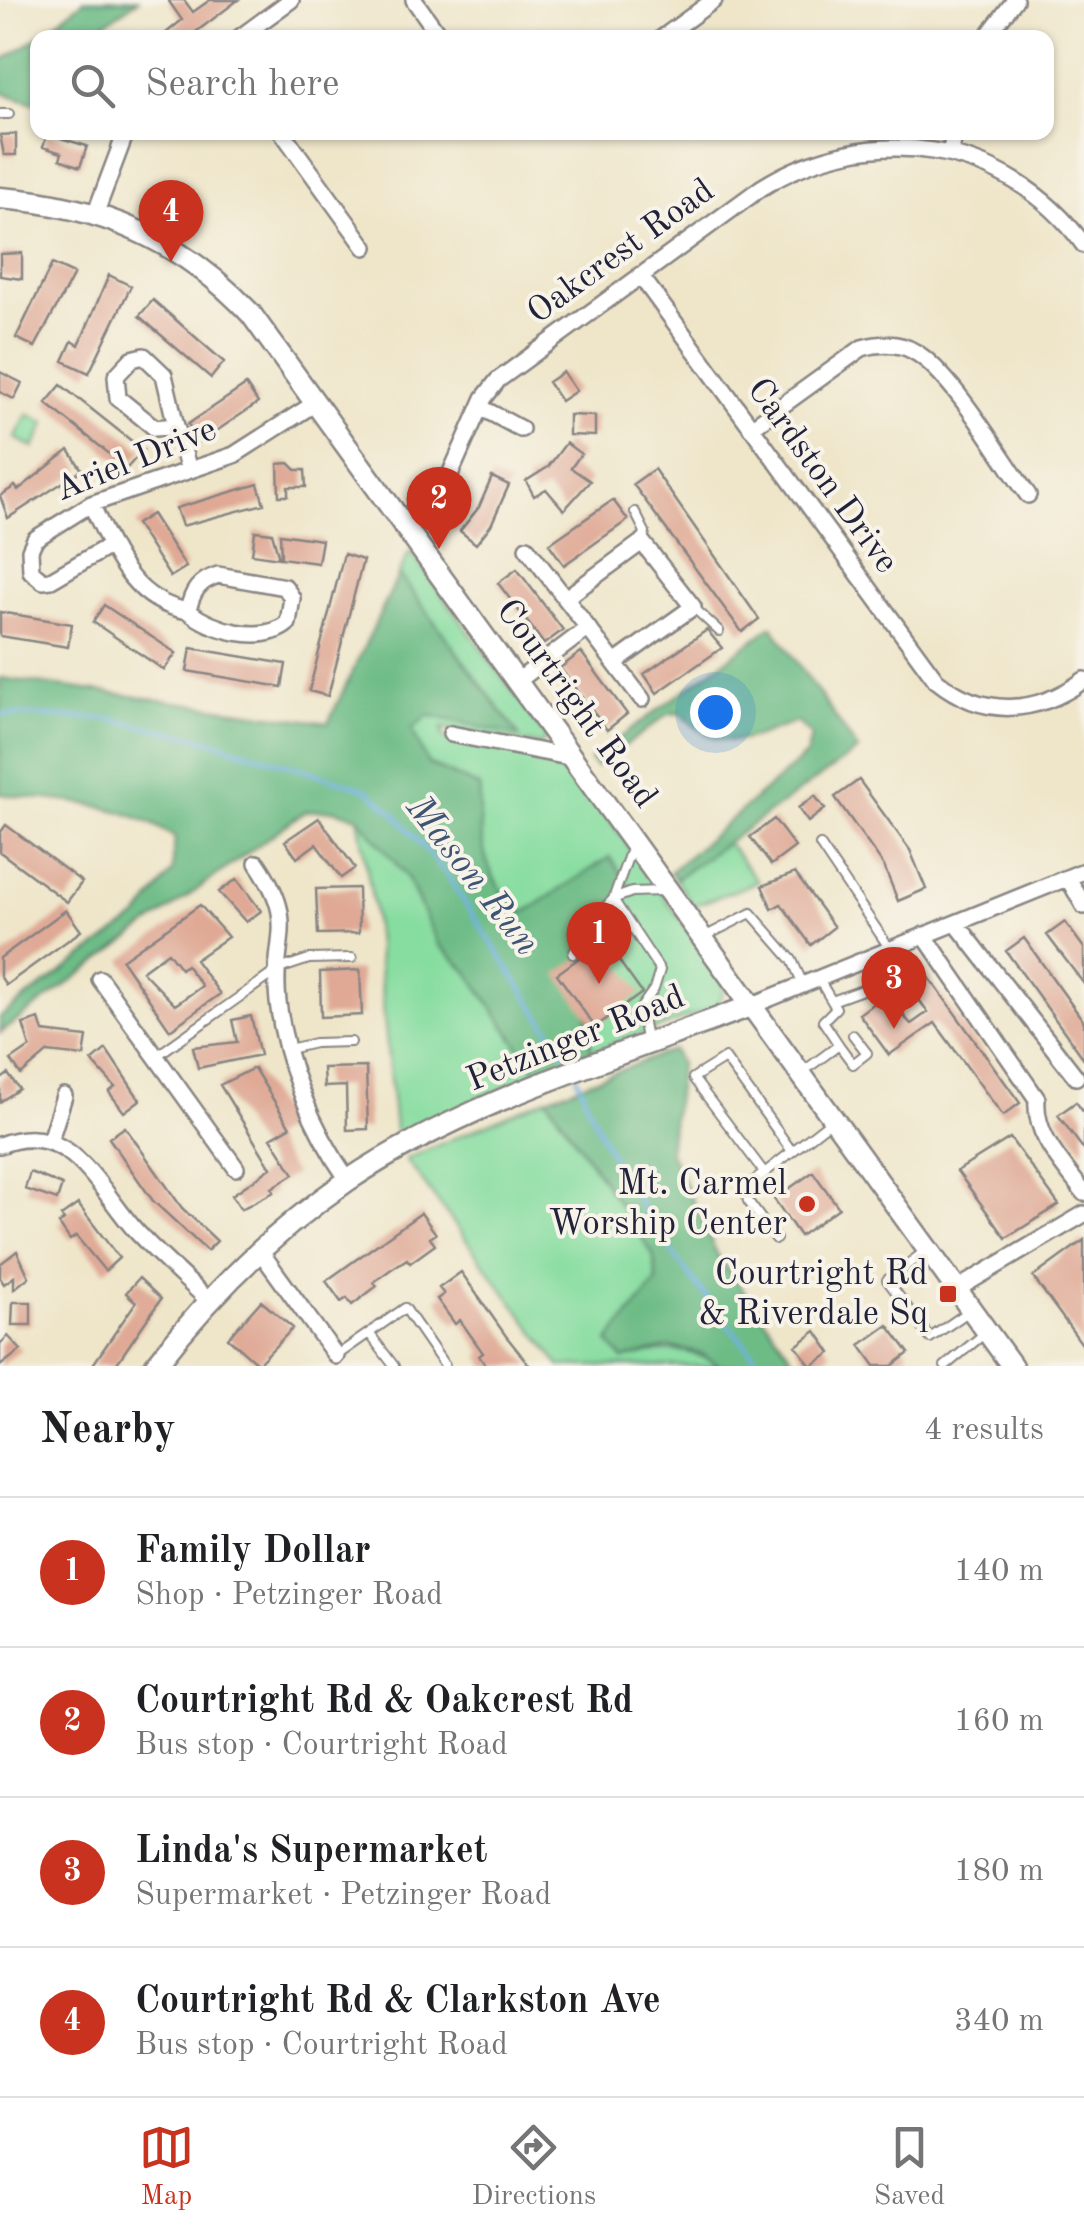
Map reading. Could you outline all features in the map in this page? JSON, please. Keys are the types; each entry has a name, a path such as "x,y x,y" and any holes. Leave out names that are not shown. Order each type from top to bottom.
{"street":[{"path":"250,30 290,0"},
{"path":"414,0 435,30"},
{"path":"673,30 714,0"},
{"path":"992,30 1015,0"},
{"path":"96,212 123,140"},
{"path":"288,140 365,246"},
{"path":"950,153 953,140"},
{"name":"Oakcrest Road","path":"410,529 440,496 480,407 514,366 761,188 805,164 878,146 950,153 1020,183 1084,244"},
{"name":"Courtright Road","path":"0,198 96,212 156,238 216,279 259,323 1012,1366"},
{"name":"Cardston Drive","path":"640,275 922,665 950,692 967,700 1028,708 1059,697 1084,680"},
{"path":"751,428 853,353 892,344 918,353 938,372 1028,495"},
{"path":"176,426 156,428 118,398 116,376 132,359 144,356 164,376 188,470"},
{"name":"Ariel Drive","path":"111,545 51,580 43,581 31,570 30,550 35,539 91,504 270,436 317,402"},
{"path":"480,407 521,429"},
{"path":"91,504 132,581 150,598 188,611 206,625 266,635 288,623 294,612 292,598 284,588 218,575 196,587 188,611"},
{"path":"568,597 642,542 693,607 616,662"},
{"path":"528,548 642,699"},
{"path":"519,680 588,628"},
{"path":"452,734 574,758"},
{"path":"257,863 283,908 278,1002 298,1089 348,1180"},
{"name":"Petzinger Road","path":"155,1366 209,1300 260,1251 348,1180 470,1115 1084,872"},
{"path":"1068,878 1084,906"},
{"path":"956,922 1076,1077"},
{"path":"924,935 1037,1099 1036,1116 1044,1137 1084,1193"},
{"path":"100,979 236,1168"},
{"path":"50,1140 64,1096"},
{"path":"0,1145 22,1139 50,1140 85,1164 136,1231 209,1300"},
{"path":"956,1289 1084,1214"},
{"path":"260,1251 336,1356"}],"lane":[{"path":"635,512 645,532 642,542"},
{"path":"693,607 719,631"},
{"path":"573,954 587,927 612,899 634,839"},
{"path":"820,844 890,949"},
{"path":"612,899 632,892 670,891"},
{"path":"612,899 660,970 654,990 640,1009 648,1046"},
{"path":"704,937 750,913 832,1002 836,1008 824,1021 852,1064 867,1053 853,1035"},
{"path":"155,1057 279,970 309,960 352,958"},
{"path":"832,1002 876,985 863,960"},
{"path":"289,1050 315,1043 351,1042"},
{"path":"801,1073 839,1045"},
{"path":"763,1171 693,1078 725,1058 791,1150"},
{"path":"776,1240 745,1195 750,1180 834,1119"},
{"path":"928,1249 886,1280 930,1338 971,1310"},
{"path":"336,1356 405,1308 445,1366"},
{"path":"948,1365 987,1331"},
{"path":"369,1333 394,1366"}],"green space":[{"path":"84,0 138,0 96,30 48,30"},
{"path":"30,43 30,102 0,92 0,62"},
{"path":"28,414 46,423 34,448 15,438"},
{"path":"410,551 547,738 540,745 442,728 443,737 548,758 579,776 724,981 723,994 714,1008 592,1052 586,975 596,910 610,858 524,913 499,887 485,856 480,787 428,764 411,729 428,715 518,734 399,574"},
{"path":"399,574 519,736 428,715 412,729 428,764 480,787 482,840 499,887 524,913 610,857 628,884 586,939 585,1000 592,1052 537,1073 468,972 438,944 407,877 358,817 334,810 305,811 0,1033 0,1017 139,916 172,872 175,838 114,810 0,794 0,678 328,723"},
{"path":"772,626 858,750 675,879 670,872 807,754 811,735 796,722 748,739 722,740 695,727 681,713 668,714 596,767 590,760"},
{"path":"358,817 407,877 438,944 468,972 537,1073 396,1139 373,904"},
{"path":"727,842 758,882 693,906 675,879"},
{"path":"673,1050 680,1063 669,1150 718,1256 799,1366 720,1366 699,1353 669,1347 623,1359 608,1342 657,1281 653,1254 547,1098"},
{"path":"547,1098 653,1254 657,1281 609,1341 623,1359 673,1350 695,1354 720,1366 560,1366 406,1159"}],"building":[{"path":"168,0 184,0 193,12 210,0 238,0 199,30 170,30 182,20"},
{"path":"16,134 16,155 4,155 0,135"},
{"path":"45,140 67,140 87,146 80,167 60,159 62,153 43,147"},
{"path":"22,253 22,279 0,276 0,254"},
{"path":"52,264 74,274 35,347 16,338"},
{"path":"109,275 131,286 89,373 63,361 72,341 79,345"},
{"path":"153,300 224,362 211,378 139,316"},
{"path":"0,372 22,383 14,399 0,392"},
{"path":"563,372 576,391 561,401 548,382"},
{"path":"61,385 143,450 127,468 46,403"},
{"path":"246,385 258,403 200,442 188,424"},
{"path":"569,415 595,416 595,436 569,435"},
{"path":"566,443 581,454 571,468 590,481 564,510 546,489 534,496 526,481 548,467"},
{"path":"69,450 82,470 8,518 0,496 15,486 18,490"},
{"path":"289,463 296,470 305,470 306,487 288,487 288,496 279,496 278,464"},
{"path":"654,469 759,619 742,632 633,484"},
{"path":"492,477 509,485 491,525 476,544 460,531 479,507"},
{"path":"258,484 264,504 182,526 176,508"},
{"path":"613,500 628,520 564,565 549,544"},
{"path":"152,514 186,567 170,577 136,524"},
{"path":"255,531 272,533 279,558 252,554"},
{"path":"280,534 322,540 318,563 281,558"},
{"path":"344,554 363,560 328,696 309,691"},
{"path":"517,569 563,630 544,644 498,583"},
{"path":"104,605 176,653 164,670 93,622"},
{"path":"0,612 72,624 68,647 0,636"},
{"path":"707,630 722,648 657,693 644,674"},
{"path":"191,648 286,664 282,687 187,671"},
{"path":"581,652 627,714 607,730 560,668"},
{"path":"859,780 910,850 926,889 898,901 884,866 835,797"},
{"path":"815,796 825,809 808,822 798,808"},
{"path":"319,818 355,868 341,878 316,844 297,858 285,841"},
{"path":"774,819 795,847 771,865 750,837"},
{"path":"6,825 82,882 67,902 0,852 0,833"},
{"path":"795,873 834,927 811,945 781,904 772,909 762,886"},
{"path":"237,879 261,911 246,922 219,892"},
{"path":"358,888 359,933 318,934 316,889"},
{"path":"200,905 228,937 195,960 220,994 170,1030 122,960","holes":["168,952 181,969 186,965 202,986 175,1005 142,971"]},
{"path":"66,910 81,931 6,985 0,976 0,958"},
{"path":"1065,922 1084,948 1084,984 1047,935"},
{"path":"1024,938 1084,1022 1084,1059 1006,951"},
{"path":"604,940 642,993 595,1027 557,974"},
{"path":"360,970 362,1015 321,1017 320,972"},
{"path":"928,976 1020,1103 1003,1116 935,1023 889,1055 859,1014 885,995 911,1024 928,1012 911,989"},
{"path":"251,1016 260,1055 198,1068 193,1047 237,1042 232,1020"},
{"path":"39,1019 43,1032 87,1037 84,1056 48,1052 21,1075 11,1060 30,1047 23,1024"},
{"path":"106,1049 140,1100 124,1112 109,1092 115,1087 92,1061"},
{"path":"366,1067 368,1129 347,1130 346,1086 324,1087 323,1068"},
{"path":"254,1068 290,1127 271,1138 294,1174 272,1188 274,1192 241,1209 232,1195 271,1168 220,1085"},
{"path":"8,1074 19,1089 0,1102 0,1080"},
{"path":"1076,1102 1084,1113 1084,1150 1058,1115"},
{"path":"125,1127 182,1208 217,1241 207,1251 153,1201 109,1138"},
{"path":"1010,1138 1059,1205 1006,1238 957,1171"},
{"path":"30,1172 62,1185 57,1200 25,1189"},
{"name":"Mt. Carmel Worship Center","path":"813,1172 839,1208 800,1236 774,1199"},
{"path":"78,1204 119,1258 105,1271 76,1236 70,1240 59,1224 64,1220 61,1216"},
{"path":"421,1213 436,1234 430,1238 435,1245 410,1263 407,1259 390,1270 352,1305 347,1298 341,1302 326,1281"},
{"path":"1084,1240 1084,1347 1033,1277"},
{"path":"17,1251 29,1277 14,1289 14,1277 4,1284 0,1278 0,1264"},
{"path":"461,1272 530,1366 486,1366 479,1356 483,1353 460,1320 455,1324 437,1299 444,1294 439,1288"},
{"path":"139,1278 161,1299 115,1366 92,1366 136,1302 126,1293"},
{"path":"261,1301 293,1328 258,1364 228,1338"},
{"path":"13,1302 31,1302 31,1325 12,1325"},
{"path":"888,1325 909,1353 892,1366 875,1366 860,1345"},
{"path":"816,1331 831,1353 811,1366 796,1346"},
{"path":"8,1336 21,1350 0,1366 0,1344"}],"waterway":[{"name":"Mason Run","path":"0,714 110,719 204,739 366,789 394,813 445,873 572,1064"},
{"name":"Mason Run","path":"577,1077 612,1156 656,1230 763,1366"}],"place":[{"name":"Courtright Rd & Clarkston Ave","path":"171,262"},
{"name":"Courtright Rd & Oakcrest Rd","path":"439,549"},
{"name":"Family Dollar","path":"599,984"},
{"name":"Linda's Supermarket","path":"894,1029"},
{"name":"Mt. Carmel Worship Center","path":"807,1204"},
{"name":"Courtright Rd & Riverdale Sq","path":"948,1294"}]}
